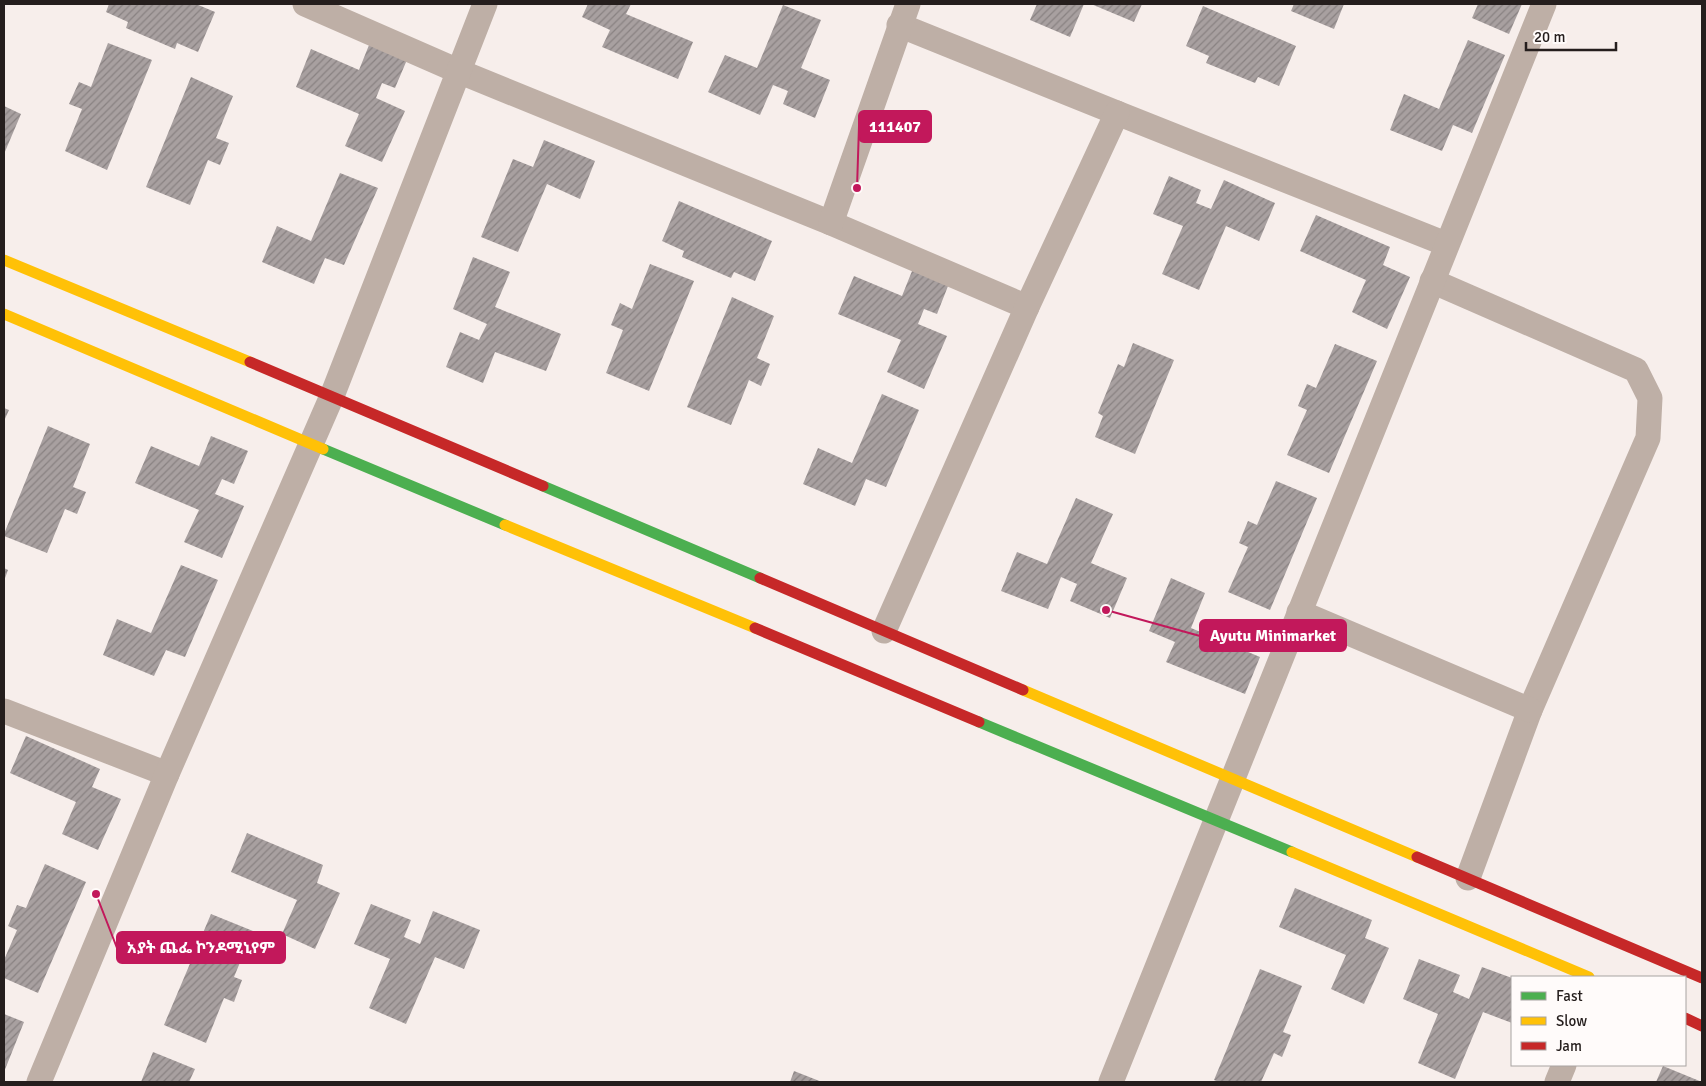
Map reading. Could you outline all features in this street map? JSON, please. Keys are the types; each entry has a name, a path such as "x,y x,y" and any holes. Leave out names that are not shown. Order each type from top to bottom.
{"main road":[{"path":"4,260 332,396 1702,978"},
{"path":"4,314 312,444 1216,819 1587,976"},
{"path":"1686,1018 1702,1026"}],"street":[{"path":"305,4 458,71 831,223 1027,307"},
{"path":"39,1082 167,774 332,396 485,4"},
{"path":"1111,1082 1298,612 1544,4"},
{"path":"831,223 904,14 1116,113 1446,244"},
{"path":"884,631 1027,307 1116,113"},
{"path":"1432,281 1636,370 1650,398 1648,438 1530,710 1468,878"},
{"path":"1298,612 1530,710"},
{"path":"4,711 167,774"},
{"path":"1557,1082 1564,1066"}],"building":[{"path":"109,4 196,4 215,12 198,52 177,43 175,49 126,28 128,22 106,12"},
{"path":"588,4 631,4 626,14 693,42 678,79 602,47 610,30 582,17"},
{"path":"1037,4 1084,4 1070,37 1030,20"},
{"path":"1091,4 1142,4 1134,22"},
{"path":"1294,4 1344,4 1334,29 1291,11"},
{"path":"1478,4 1522,4 1509,34 1472,18"},
{"path":"783,5 821,20 801,68 830,80 815,118 783,104 788,91 773,85 760,115 708,92 725,55 757,68"},
{"path":"1203,6 1296,46 1279,86 1258,77 1255,83 1206,63 1209,56 1186,46"},
{"path":"371,40 409,55 395,88 382,83 376,98 405,111 382,162 345,146 359,114 296,87 311,49 359,70"},
{"path":"1468,40 1505,55 1472,133 1453,125 1442,151 1390,130 1404,94 1439,109"},
{"path":"108,43 152,60 107,170 65,151 82,109 69,104 79,82 91,87"},
{"path":"191,77 233,96 216,138 229,143 220,165 208,160 190,205 146,187"},
{"path":"4,106 21,114 4,154"},
{"path":"544,140 595,161 580,199 547,184 518,252 481,237 513,159 533,167"},
{"path":"340,173 378,188 344,265 325,258 314,284 262,262 277,226 311,241"},
{"path":"1169,176 1201,190 1196,203 1211,209 1224,180 1275,203 1259,241 1226,226 1199,290 1162,274 1183,226 1153,214"},
{"path":"679,201 772,241 755,281 734,272 731,278 682,257 684,251 662,241"},
{"path":"1316,215 1390,247 1383,265 1410,277 1387,329 1352,312 1366,280 1300,251"},
{"path":"473,257 510,272 495,307 561,334 546,371 495,352 483,383 446,367 460,332 479,340 487,324 453,309"},
{"path":"650,264 694,281 649,391 606,373 623,330 611,325 620,303 632,309"},
{"path":"914,266 950,281 937,314 924,309 918,324 947,336 924,389 887,372 901,340 838,314 854,276 902,296"},
{"path":"732,297 774,316 757,358 770,364 761,386 749,380 731,425 687,407"},
{"path":"1133,343 1174,360 1135,454 1095,437 1103,416 1098,413 1118,364 1124,367"},
{"path":"1335,344 1377,361 1329,473 1287,455 1307,410 1298,406 1307,384 1316,388"},
{"path":"882,394 919,410 886,487 866,479 855,506 803,484 818,448 852,463"},
{"path":"4,408 9,410 4,421"},
{"path":"48,426 90,444 73,487 86,492 77,514 65,509 47,553 4,536 4,534"},
{"path":"211,436 248,451 234,484 222,479 215,494 244,506 222,558 184,542 199,510 135,483 151,446 199,466"},
{"path":"1276,481 1317,498 1270,610 1228,592 1248,547 1239,543 1248,521 1257,525"},
{"path":"1076,498 1113,514 1091,563 1127,578 1110,618 1070,601 1077,584 1061,577 1048,609 1001,591 1017,552 1047,564"},
{"path":"181,565 218,580 185,657 166,650 154,676 103,655 117,619 151,633"},
{"path":"4,568 8,570 4,581"},
{"path":"1171,578 1205,593 1191,628 1260,657 1245,694 1166,662 1175,642 1149,631"},
{"path":"26,736 100,769 92,787 121,799 98,850 62,834 76,802 10,773"},
{"path":"247,833 323,865 317,883 340,893 315,949 282,934 297,900 231,872"},
{"path":"45,864 86,882 38,993 4,978 4,960 17,930 8,926 17,905 26,908"},
{"path":"1295,888 1372,920 1365,938 1389,948 1364,1004 1331,989 1346,955 1279,927"},
{"path":"371,904 411,920 404,937 420,944 433,911 480,930 464,969 435,957 406,1024 369,1008 390,959 354,944"},
{"path":"211,914 253,931 234,977 242,980 234,1002 224,998 206,1043 164,1025"},
{"path":"1419,959 1460,975 1453,992 1469,999 1482,967 1511,978 1511,1023 1483,1012 1455,1079 1418,1063 1438,1014 1403,999"},
{"path":"1260,969 1302,986 1283,1032 1291,1035 1282,1057 1274,1053 1261,1082 1219,1082 1214,1080"},
{"path":"4,1014 24,1022 4,1072"},
{"path":"153,1052 195,1069 189,1082 141,1082"},
{"path":"1663,1066 1702,1082 1656,1082"},
{"path":"794,1071 822,1082 790,1082"}],"traffic: fast":[{"path":"323,449 505,525"},
{"path":"543,486 760,578"},
{"path":"979,722 1292,852"}],"traffic: slow":[{"path":"4,260 250,362"},
{"path":"4,314 323,449"},
{"path":"505,525 755,628"},
{"path":"1023,690 1417,857"},
{"path":"1292,852 1587,976"}],"traffic: jam":[{"path":"250,362 543,486"},
{"path":"760,578 1023,690"},
{"path":"755,628 979,722"},
{"path":"1417,857 1702,978"},
{"path":"1686,1018 1702,1026"}],"place":[{"name":"111407","path":"857,188"},
{"name":"Ayutu Minimarket","path":"1106,610"},
{"name":"አያት ጨፌ ኮንዶሚኒየም","path":"96,894"}]}
